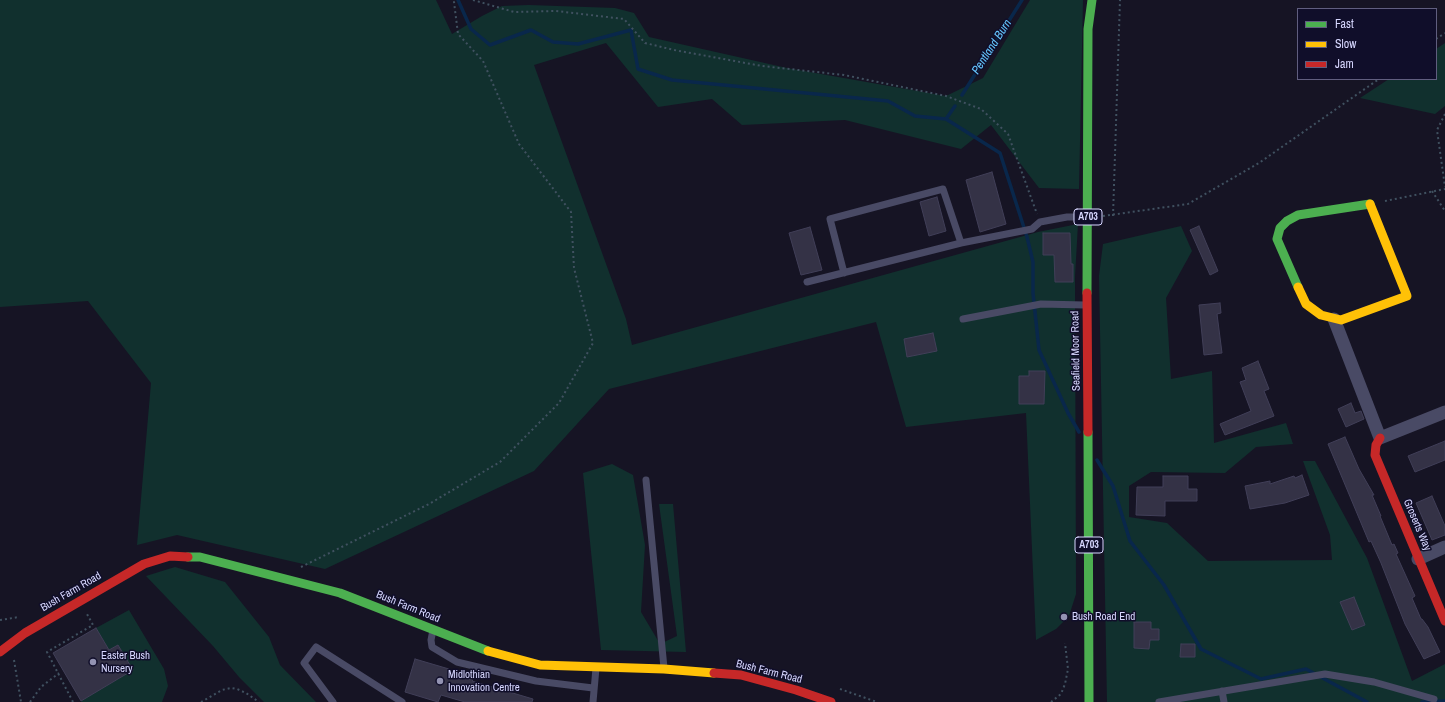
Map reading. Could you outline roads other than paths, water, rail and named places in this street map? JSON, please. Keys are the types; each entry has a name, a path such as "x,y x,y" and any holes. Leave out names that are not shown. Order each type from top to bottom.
{"street":[{"name":"Seafield Moor Road","path":"1089,702 1089,435 1087,306 1088,29 1092,0"},
{"path":"1370,204 1407,296 1341,320 1334,319 1321,315 1306,304 1277,239 1278,234 1284,223 1298,215 1370,204"},
{"path":"1334,319 1380,438 1445,412"},
{"name":"Groserts Way","path":"1380,438 1376,445 1375,455 1445,621"},
{"path":"1418,559 1445,547"},
{"name":"Bush Farm Road","path":"0,652 25,633 144,564 170,556 200,557 340,593 495,654 540,665 664,669 741,675 796,690 831,702"},
{"path":"1078,702 1090,686"}],"lane":[{"path":"844,273 830,219 942,189 961,243"},
{"path":"807,282 961,243 1026,230 1040,222 1067,217 1088,217"},
{"path":"963,320 1041,304 1087,306"},
{"path":"646,480 664,669"},
{"path":"433,630 431,640 432,647 457,662 536,681 593,688"},
{"path":"333,702 304,663 316,647 402,702"},
{"path":"593,702 596,667"},
{"path":"1159,702 1325,674 1374,682 1434,698"},
{"path":"1222,691 1224,702"}],"waterway":[{"path":"458,0 471,29 490,45 531,30 553,42 578,44 631,30 638,69 672,80 888,101 915,116 946,119 1000,153 1027,237 1033,262 1033,293 1039,350 1068,413 1079,432"},
{"name":"Pentland Burn","path":"962,95 1022,0"},
{"name":"Pentland Burn","path":"946,119 955,106"},
{"path":"1097,460 1113,486 1130,541 1164,585 1201,649 1261,679 1306,669 1367,702"},
{"path":"1422,702 1445,701"}],"place":[{"name":"Bush Road End","path":"1064,617"},
{"name":"Easter Bush Nursery","path":"93,662"},
{"name":"Midlothian Innovation Centre","path":"440,681"}]}
